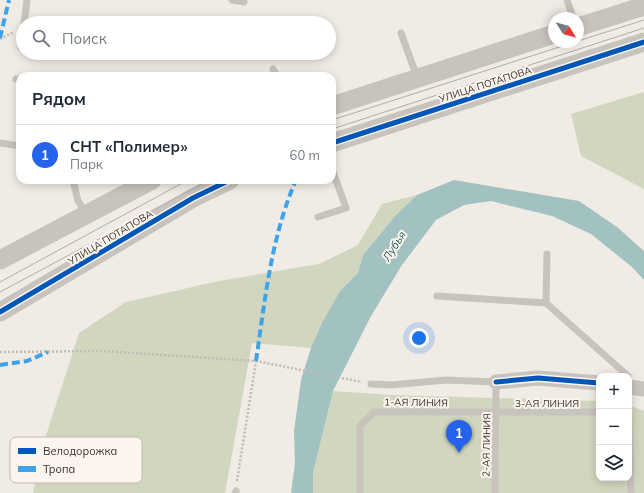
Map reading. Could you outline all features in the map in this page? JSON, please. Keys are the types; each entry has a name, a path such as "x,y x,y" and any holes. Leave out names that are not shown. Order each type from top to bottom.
{"street":[{"path":"584,25 644,6"},
{"path":"336,105 417,77 548,36"},
{"name":"УЛИЦА ПОТАПОВА","path":"336,142 644,42"},
{"path":"0,260 144,184"},
{"name":"УЛИЦА ПОТАПОВА","path":"0,312 193,198 222,184"},
{"path":"496,382 538,378 596,383"}],"lane":[{"path":"25,16 27,0"},
{"path":"232,0 244,2"},
{"path":"567,0 571,12"},
{"path":"401,33 417,77"},
{"path":"0,143 16,145"},
{"path":"318,217 346,208 336,180"},
{"path":"74,184 78,201 87,214"},
{"path":"546,303 547,254"},
{"path":"436,296 546,303 624,373"},
{"path":"371,384 391,385 446,380 496,382"},
{"name":"2-АЯ ЛИНИЯ","path":"495,493 496,382"},
{"name":"1-АЯ ЛИНИЯ","path":"360,493 360,426 374,412 496,413"},
{"name":"3-АЯ ЛИНИЯ","path":"496,413 596,412"},
{"path":"630,445 631,493"}],"path":[{"path":"0,352 102,351 256,361 371,384"},
{"path":"236,492 256,361"}],"green space":[{"path":"644,92 644,189 581,156 571,114"},
{"path":"417,195 396,215 363,255 358,273 340,291 311,348 252,343 225,493 33,493 35,483 142,483 142,437 46,437 79,333 126,302 219,281 319,264 358,245 382,204"},
{"path":"333,391 392,395 596,401 596,481 632,481 632,406 644,411 644,493 313,493 313,473"}],"water":[{"name":"Лубья","path":"454,180 579,201 617,227 644,251 644,280 632,267 591,234 552,216 491,201 464,205 436,220 402,265 371,316 333,391 313,473 313,493 291,493 295,463 294,431 301,380 311,348 322,323 340,291 358,273 363,255 396,215 417,195"}],"tram line":[{"path":"584,39 644,20"},
{"path":"336,128 644,28"},
{"path":"336,119 556,48"},
{"path":"0,282 181,184"},
{"path":"0,292 202,184"}],"marked path":[{"path":"0,38 9,0"},
{"path":"256,361 270,269 280,224 294,184"},
{"path":"0,365 27,361 48,352"}],"cycle path":[{"path":"336,142 644,42"},
{"path":"0,312 193,198 222,184"},
{"path":"496,382 538,378 596,383"}],"place":[{"name":"СНТ «Полимер»","path":"459,453"}]}
